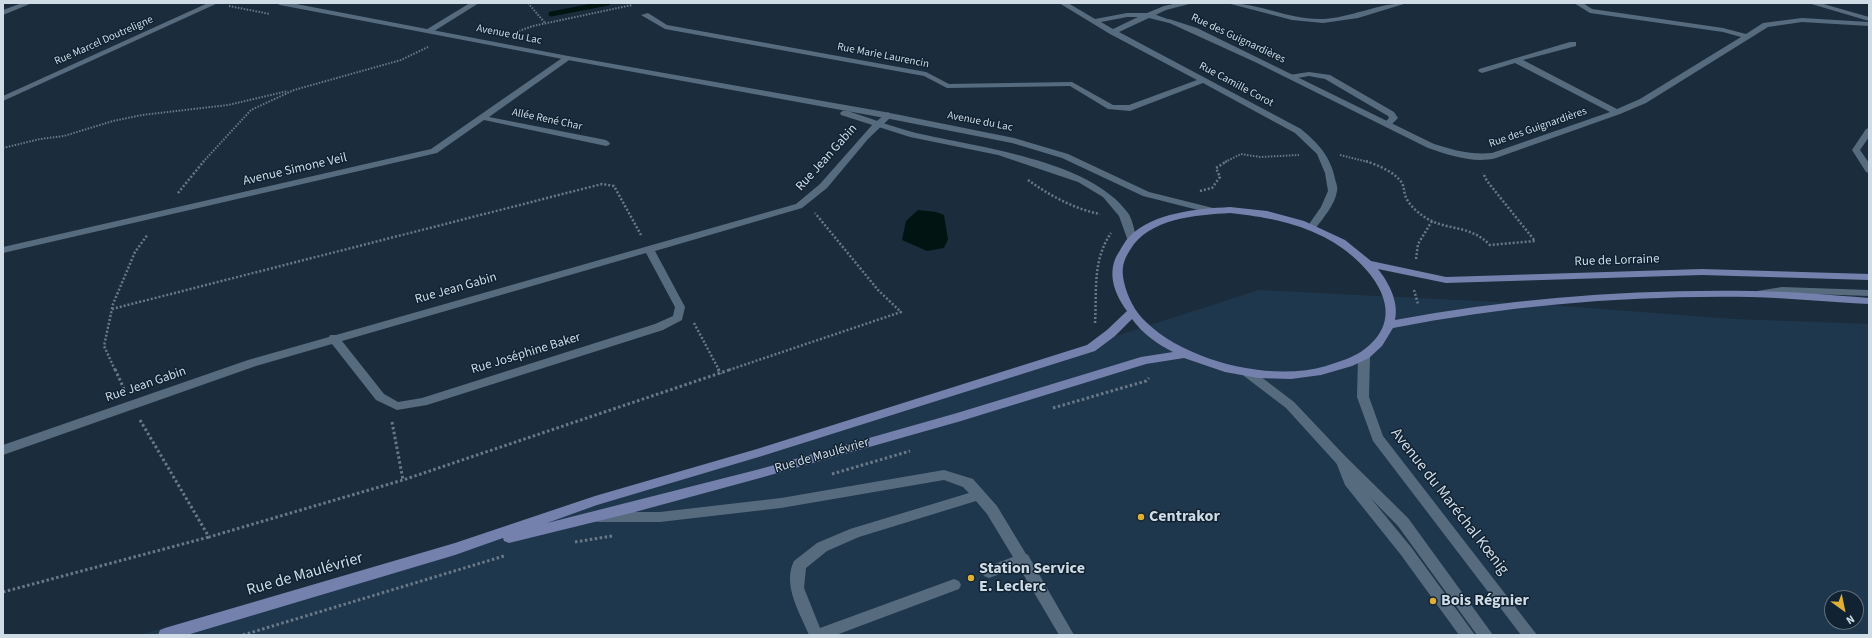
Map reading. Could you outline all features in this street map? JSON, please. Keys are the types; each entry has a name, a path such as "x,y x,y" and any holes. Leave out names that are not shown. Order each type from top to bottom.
{"main road":[{"path":"1230,210 1272,215 1312,227 1344,243 1369,264 1384,284 1391,304 1390,325 1380,342 1364,357 1332,370 1299,375 1248,373 1215,365 1185,354 1159,338 1131,313 1118,286 1118,260 1132,239 1157,222 1191,212 1230,210"},
{"name":"Rue de Lorraine","path":"1369,264 1446,280 1702,272 1869,277"},
{"path":"1390,325 1439,314 1547,301 1678,295 1752,294 1869,301"},
{"name":"Rue de Maulévrier","path":"165,635 455,549 595,502 758,453 1091,348 1111,333 1131,313"},
{"name":"Rue de Maulévrier","path":"455,549 599,517 716,486 891,437 1145,360 1185,354"}],"street":[{"path":"3,13 28,3"},
{"name":"Rue Marcel Doutreligne","path":"3,99 214,3"},
{"name":"Avenue du Lac","path":"280,3 568,58 888,115 1014,141 1065,156 1146,194 1214,211"},
{"path":"428,31 475,3"},
{"name":"Rue Camille Corot","path":"1063,3 1113,32 1298,131 1311,141 1323,155 1330,174 1333,191 1325,209 1312,227"},
{"path":"1113,32 1164,8 1189,3"},
{"path":"1231,3 1294,19 1314,22 1333,20 1402,3"},
{"path":"1578,3 1590,11 1723,30 1746,36"},
{"path":"1812,3 1869,19"},
{"name":"Rue Marie Laurencin","path":"645,15 665,27 926,74 947,86 1072,84 1111,107 1130,108 1204,80"},
{"path":"1094,21 1127,15 1148,15"},
{"name":"Rue des Guignardières","path":"1148,15 1194,30 1431,146 1448,152 1476,158 1493,156 1617,112 1643,101 1766,25 1802,20 1869,24"},
{"path":"1482,71 1573,44"},
{"name":"Avenue Simone Veil","path":"3,250 434,151 484,118 568,58"},
{"path":"1516,60 1617,112"},
{"path":"1292,77 1309,74 1326,77 1391,114 1394,118 1388,124"},
{"name":"Avenue du Lac","path":"733,87 842,113 913,135 1000,153 1049,168 1081,180 1106,195 1124,215 1132,239"},
{"name":"Rue Jean Gabin","path":"3,450 252,363 334,338 799,206 814,197 878,124 888,115"},
{"name":"Allée René Char","path":"484,118 606,143"},
{"path":"1869,132 1856,150 1869,170"},
{"path":"649,249 680,307 678,318"},
{"path":"1752,294 1782,290 1869,293"},
{"name":"Rue Joséphine Baker","path":"397,406 422,402 659,327 678,318"},
{"path":"334,338 380,397 397,406"},
{"name":"Avenue du Maréchal Kœnig","path":"1364,357 1363,397 1377,438 1530,635"},
{"path":"1248,373 1290,405 1341,460 1403,522 1486,635"},
{"path":"1341,460 1350,481 1406,551 1468,635"},
{"path":"599,517 660,517 781,503 944,475 968,483 992,510 1023,559 1067,635"},
{"path":"954,585 817,635 797,588 799,565 822,547 855,533 978,495"},
{"path":"989,572 1023,559"}],"path":[{"path":"528,3 545,24"},
{"path":"514,33 545,24 633,5"},
{"path":"3,148 40,139 64,136 113,121 142,115 228,105 294,90 401,60 449,35"},
{"path":"209,537 132,405 104,346 112,309 136,252 162,213 213,149 235,125 252,110 294,90"},
{"path":"1323,155 1346,155 1377,165 1401,182 1410,204 1417,212 1432,222 1473,231 1490,245 1535,241 1487,181 1476,158"},
{"path":"112,309 602,184 614,186 649,249"},
{"path":"3,592 209,537 403,480 721,374 901,312 873,284 806,202"},
{"path":"678,318 693,322 721,374"},
{"path":"397,406 391,415 403,480"}],"shaded area":[{"path":"918,210 936,212 944,215 948,239 944,248 927,251 902,240 906,221"},
{"path":"1259,290 1536,304 1734,319 1869,324 1869,635 139,635 580,509"}],"waterway":[{"path":"551,14 608,3"}],"place":[{"name":"Centrakor","path":"1141,517"},
{"name":"Station Service E. Leclerc","path":"971,578"},
{"name":"Bois Régnier","path":"1433,601"}]}
